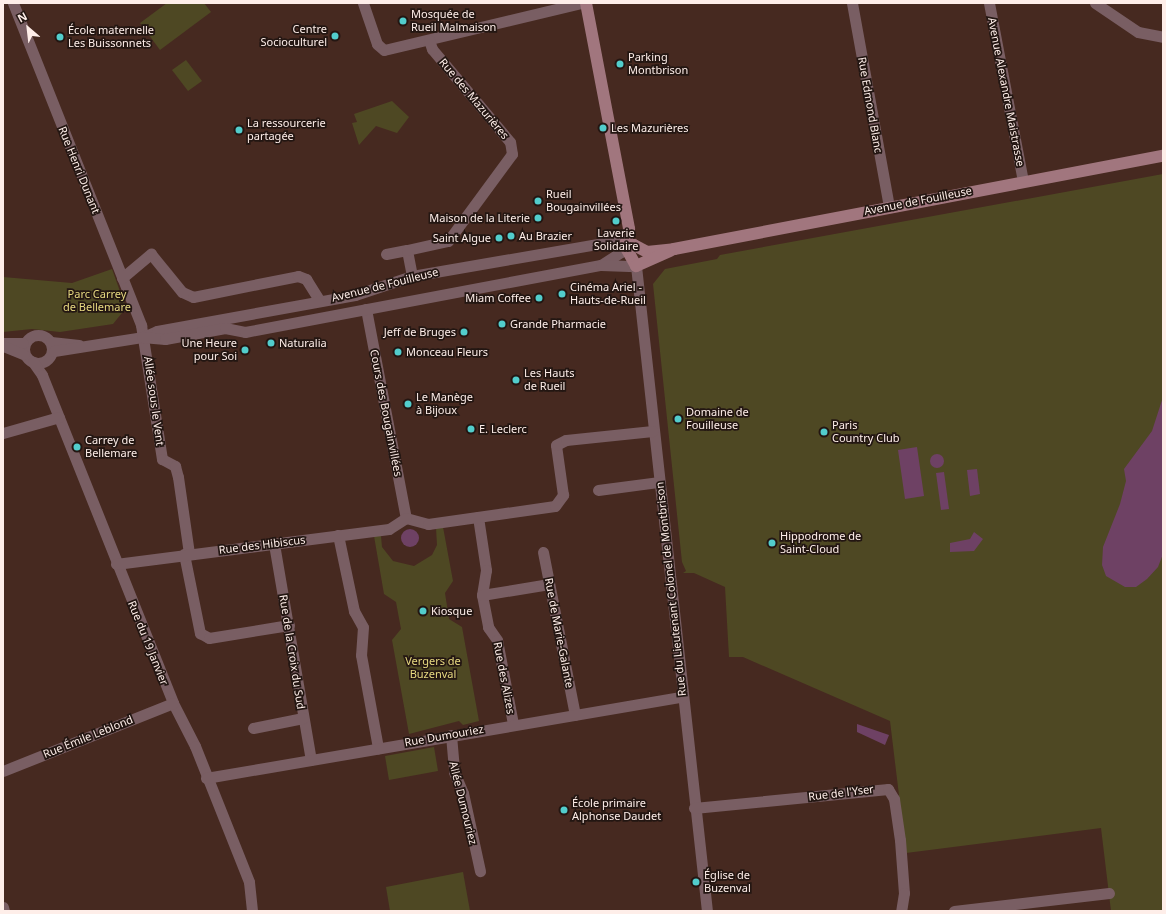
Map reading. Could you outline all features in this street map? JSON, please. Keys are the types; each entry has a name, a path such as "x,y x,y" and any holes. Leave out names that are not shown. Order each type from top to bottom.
{"street":[{"name":"Rue Henri Dunant","path":"13,3 122,278 142,337"},
{"path":"363,3 377,44 384,50 581,3"},
{"path":"586,3 630,232 625,246 636,266 647,252"},
{"name":"Rue Edmond Blanc","path":"852,3 889,207"},
{"name":"Avenue Alexandre Maistrasse","path":"989,3 1023,181"},
{"path":"1095,3 1138,32 1163,37"},
{"name":"Rue des Mazurières","path":"386,254 448,241 512,154 510,142 432,49 429,40"},
{"name":"Avenue de Fouilleuse","path":"601,265 625,246 634,245 647,252 674,249 1023,181 1163,156"},
{"name":"Avenue de Fouilleuse","path":"142,337 157,330 355,294 412,276 581,244 620,240 625,246"},
{"name":"Avenue de Fouilleuse","path":"3,342 23,349 37,337 52,346 79,345 142,337 165,339 225,328 245,332 601,265 636,266 674,249"},
{"path":"407,250 412,276"},
{"path":"122,278 151,254 182,292 193,297 298,276 306,279 319,300"},
{"name":"Rue du Lieutenant Colonel de Montbrison","path":"636,266 694,808 707,911"},
{"name":"Cours des Bougainvillées","path":"366,309 406,518"},
{"name":"Allée sous le Vent","path":"142,337 147,350 162,459 175,466 178,477 186,553"},
{"name":"Rue du 19 Janvier","path":"3,346 23,349 38,361 42,375 116,564 249,882 252,911"},
{"path":"38,361 52,346"},
{"path":"3,433 59,417"},
{"path":"406,518 428,524 555,506 563,495 556,445 566,440 653,431"},
{"path":"598,490 659,482"},
{"name":"Rue des Alizes","path":"478,517 486,570 482,595 488,628 497,640 513,724"},
{"name":"Rue des Hibiscus","path":"116,564 186,553 274,544 389,529 406,518"},
{"path":"338,535 354,611 362,627 361,655 378,748"},
{"name":"Rue de la Croix du Sud","path":"274,544 311,760"},
{"name":"Rue de Marie-Galante","path":"543,552 575,715"},
{"path":"186,553 200,633 209,638 289,625"},
{"path":"482,595 549,584"},
{"name":"Rue Dumouriez","path":"206,778 513,724 682,697"},
{"name":"Rue Émile Leblond","path":"3,771 173,703"},
{"path":"253,728 303,718"},
{"name":"Allée Dumouriez","path":"451,735 454,772 463,793 480,871"},
{"name":"Rue de l'Yser","path":"694,808 888,789 894,799 900,840 904,893 901,911"},
{"path":"954,911 1109,893"},
{"path":"3,907 4,911"}],"green space":[{"path":"167,3 204,3 211,12 160,50 140,23"},
{"path":"186,60 202,81 188,91 172,70"},
{"path":"392,101 409,117 397,133 376,126 359,145 352,123 357,122 354,114"},
{"path":"1163,174 1163,911 1111,911 1101,828 906,853 890,721 743,657 729,657 725,587 694,573 683,573 686,571 682,562 653,284 665,269 717,259 720,255"},
{"name":"Parc Carrey de Bellemare","path":"112,269 126,308 113,324 60,332 32,329 3,332 3,277 72,283"},
{"name":"Vergers de Buzenval","path":"443,527 453,581 445,593 449,619 462,627 479,721 463,725 459,721 409,734 392,640 401,629 396,602 384,594 374,536 381,536 382,547 393,561 414,566 432,555 437,545 436,528"},
{"path":"434,747 438,771 389,780 385,756"},
{"path":"463,872 470,911 390,911 386,887"}],"shaded area":[{"path":"1163,397 1163,554 1158,567 1147,579 1136,587 1125,587 1106,576 1102,565 1103,547 1120,504 1126,481 1124,469 1152,431"},
{"path":"917,447 924,496 905,499 898,450"},
{"path":"937,454 942,456 944,461 942,466 937,468 932,466 930,461 932,456"},
{"path":"977,469 980,494 970,496 967,470"},
{"path":"944,472 949,509 941,510 936,473"},
{"path":"406,529 414,529 419,534 417,545 414,547 406,547 401,542 401,534"},
{"path":"974,532 983,539 974,551 950,552 950,543 970,539"},
{"path":"857,724 889,735 885,745 857,732"}],"place":[{"name":"Mosquée de Rueil Malmaison","path":"403,21"},
{"name":"Centre Socioculturel","path":"335,36"},
{"name":"École maternelle Les Buissonnets","path":"60,37"},
{"name":"Parking Montbrison","path":"620,64"},
{"name":"Les Mazurières","path":"603,128"},
{"name":"La ressourcerie partagée","path":"239,130"},
{"name":"Rueil Bougainvillées","path":"538,201"},
{"name":"Maison de la Literie","path":"538,218"},
{"name":"Laverie Solidaire","path":"616,221"},
{"name":"Au Brazier","path":"511,236"},
{"name":"Saint Algue","path":"499,238"},
{"name":"Cinéma Ariel - Hauts-de-Rueil","path":"562,294"},
{"name":"Miam Coffee","path":"539,298"},
{"name":"Grande Pharmacie","path":"502,324"},
{"name":"Jeff de Bruges","path":"464,332"},
{"name":"Naturalia","path":"271,343"},
{"name":"Une Heure pour Soi","path":"245,350"},
{"name":"Monceau Fleurs","path":"398,352"},
{"name":"Les Hauts de Rueil","path":"516,380"},
{"name":"Le Manège à Bijoux","path":"408,404"},
{"name":"Domaine de Fouilleuse","path":"678,419"},
{"name":"E. Leclerc","path":"471,429"},
{"name":"Paris Country Club","path":"824,432"},
{"name":"Carrey de Bellemare","path":"77,447"},
{"name":"Hippodrome de Saint-Cloud","path":"772,543"},
{"name":"Kiosque","path":"423,611"},
{"name":"École primaire Alphonse Daudet","path":"564,810"},
{"name":"Église de Buzenval","path":"696,882"}]}
